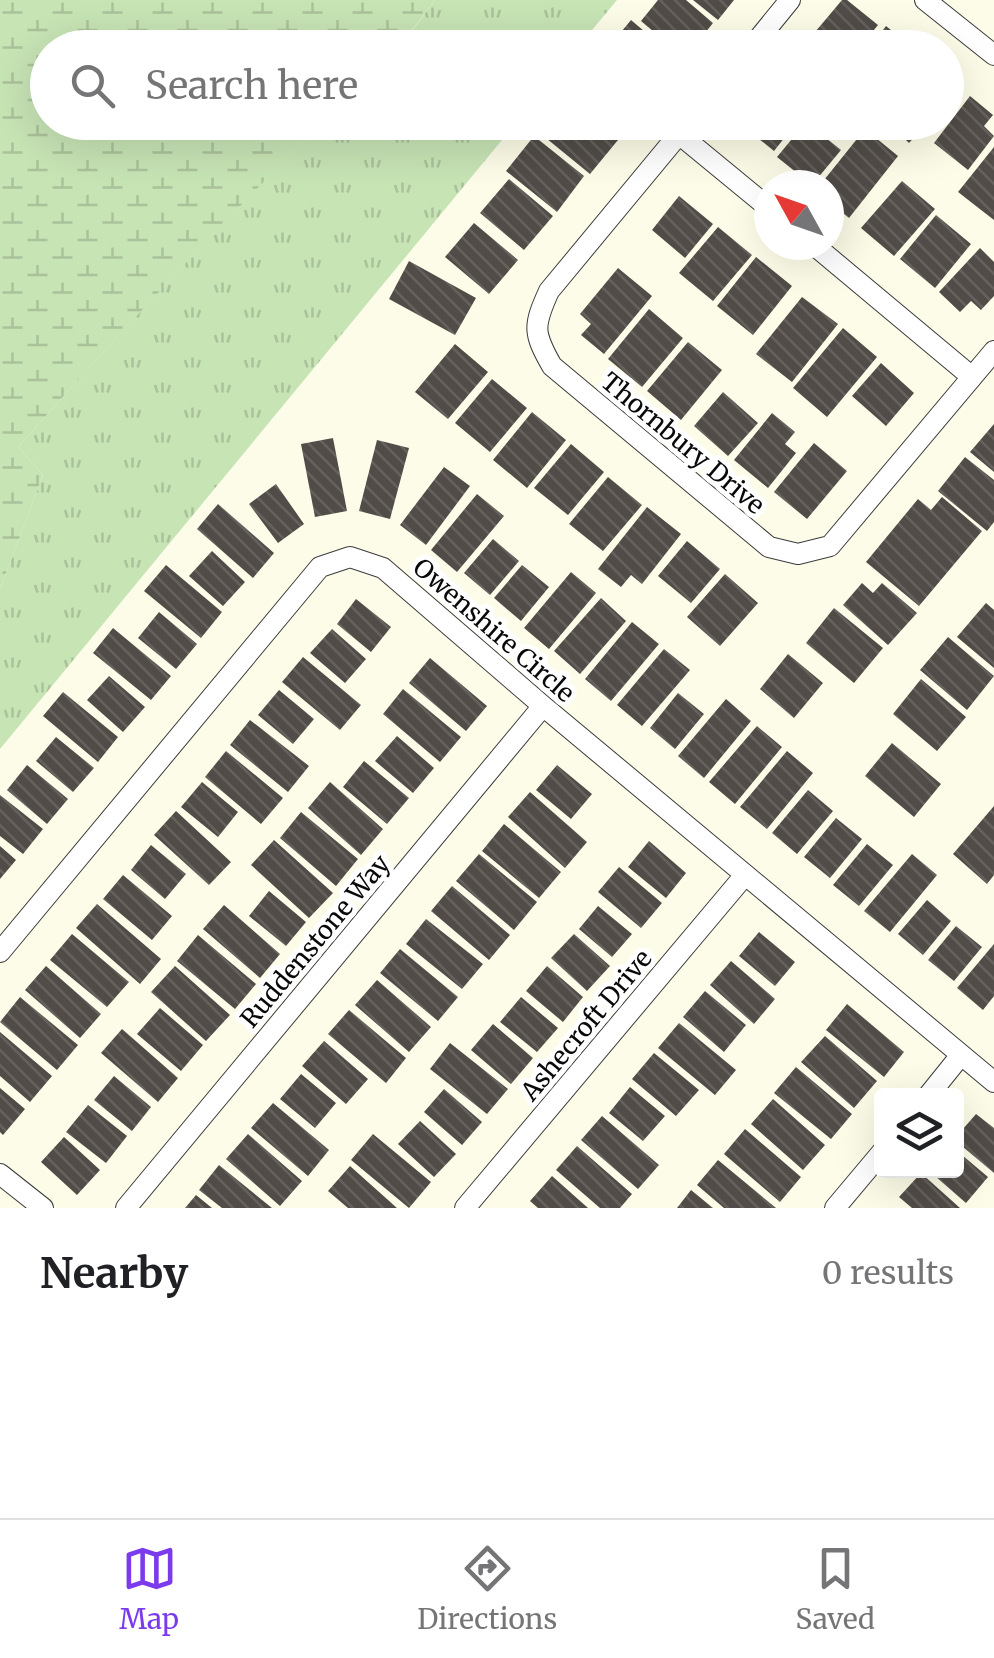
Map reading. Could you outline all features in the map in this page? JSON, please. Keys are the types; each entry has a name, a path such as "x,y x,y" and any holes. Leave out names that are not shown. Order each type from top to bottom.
{"street":[{"path":"766,30 790,0"},
{"path":"925,0 963,30"},
{"path":"964,31 994,54"},
{"name":"Thornbury Drive","path":"674,140 549,291 537,318 538,342 552,366 769,547 798,554 830,546 994,351"},
{"path":"697,140 754,194"},
{"path":"832,260 972,377"},
{"name":"Owenshire Circle","path":"0,952 320,568 350,557 383,568 994,1082"},
{"name":"Ruddenstone Way","path":"126,1208 543,706"},
{"name":"Ashecroft Drive","path":"465,1208 745,875"},
{"path":"934,1088 961,1055"},
{"path":"835,1208 874,1162"},
{"path":"0,1174 43,1208"}],"green space":[{"path":"0,0 435,0 412,30 30,30 30,140 306,140 168,282 18,447 43,475 0,589"},
{"path":"435,0 617,0 592,30 412,30"},
{"path":"306,140 502,140 0,749 0,589 43,475 18,447"}],"building":[{"path":"658,0 686,0 713,23 707,30 652,30 641,21"},
{"path":"693,0 734,0 718,20"},
{"path":"842,0 878,25 874,30 817,30"},
{"path":"631,20 643,30 623,30"},
{"path":"970,96 993,115 984,126 994,136 968,170 934,143 964,140 964,104"},
{"path":"531,140 539,140 584,176 557,212 506,171"},
{"path":"548,140 618,140 590,174"},
{"path":"760,140 783,140 774,151"},
{"path":"791,140 828,140 841,150 824,170 793,170 777,157"},
{"path":"856,140 878,140 898,156 849,218 844,214 844,170 832,170"},
{"path":"994,147 994,220 958,192"},
{"path":"509,179 553,216 524,250 480,213"},
{"path":"902,181 935,209 894,256 861,228"},
{"path":"679,196 713,224 685,258 652,230"},
{"path":"936,215 971,244 935,288 900,259"},
{"path":"474,223 518,260 489,294 445,257"},
{"path":"718,227 752,255 713,301 679,273"},
{"path":"980,248 994,262 994,296 981,310 971,301 960,312 939,292"},
{"path":"754,260 792,286 753,335 717,306"},
{"path":"409,261 476,298 455,335 389,299"},
{"path":"618,268 652,296 604,354 581,335 591,324 580,314"},
{"path":"802,297 838,324 792,382 756,354"},
{"path":"649,309 683,338 642,387 608,359"},
{"path":"843,328 877,357 827,417 793,388"},
{"path":"688,342 722,370 681,420 647,391"},
{"path":"455,344 488,372 448,419 415,392"},
{"path":"881,363 914,393 886,426 852,396"},
{"path":"492,379 527,408 490,452 455,423"},
{"path":"723,392 758,423 728,456 694,426"},
{"path":"532,412 566,440 527,488 493,460"},
{"path":"772,413 795,432 785,444 796,453 768,488 734,460"},
{"path":"994,424 994,472 970,452"},
{"path":"333,438 347,511 315,517 301,444"},
{"path":"377,440 409,448 390,519 359,511"},
{"path":"814,443 847,471 807,519 774,492"},
{"path":"571,444 604,472 568,515 534,488"},
{"path":"965,457 994,480 994,522 987,531 938,491"},
{"path":"444,467 470,486 426,545 400,525"},
{"path":"608,477 642,505 603,551 569,524"},
{"path":"276,484 304,524 278,543 249,504"},
{"path":"477,494 504,516 457,572 431,550"},
{"path":"942,497 982,531 919,606 866,562 918,499 931,510"},
{"path":"218,504 274,553 253,578 197,529"},
{"path":"647,507 681,534 642,584 631,575 621,587 598,569"},
{"path":"493,539 519,561 490,595 464,573"},
{"path":"687,541 720,569 691,603 658,576"},
{"path":"212,551 245,582 223,606 189,576"},
{"path":"166,565 222,612 201,638 144,591"},
{"path":"522,565 549,587 521,621 494,598"},
{"path":"571,572 596,593 549,649 524,628"},
{"path":"725,574 758,603 720,646 687,617"},
{"path":"862,583 873,593 882,583 917,613 888,645 843,605"},
{"path":"601,598 626,621 580,674 554,651"},
{"path":"356,599 391,627 371,652 337,624"},
{"path":"986,603 994,610 994,668 957,637"},
{"path":"834,608 883,648 854,683 806,643"},
{"path":"159,612 197,644 176,669 138,638"},
{"path":"632,622 659,644 611,701 585,679"},
{"path":"113,628 171,676 151,700 93,653"},
{"path":"332,629 366,659 345,683 310,653"},
{"path":"948,637 994,676 967,710 920,670"},
{"path":"664,649 690,670 642,726 617,705"},
{"path":"788,654 823,683 794,718 760,689"},
{"path":"303,657 361,705 340,730 282,682"},
{"path":"430,658 487,706 466,731 409,683"},
{"path":"109,676 145,707 123,732 87,700"},
{"path":"921,679 966,717 937,751 893,714"},
{"path":"403,689 461,737 440,762 383,714"},
{"path":"279,690 314,719 293,744 258,715"},
{"path":"63,692 118,737 98,762 43,716"},
{"path":"678,693 704,714 675,749 650,728"},
{"path":"726,699 751,721 704,778 678,756"},
{"path":"250,720 309,766 288,792 230,745"},
{"path":"757,726 782,747 735,804 709,782"},
{"path":"397,736 434,768 413,793 375,761"},
{"path":"56,737 94,768 73,792 36,761"},
{"path":"892,743 941,784 914,817 865,776"},
{"path":"226,751 283,798 261,824 205,777"},
{"path":"787,751 813,773 767,829 740,807"},
{"path":"364,761 409,798 387,824 343,787"},
{"path":"27,765 68,799 47,824 7,790"},
{"path":"557,765 592,794 571,819 536,790"},
{"path":"202,782 238,812 218,837 181,807"},
{"path":"330,782 383,829 361,855 308,808"},
{"path":"808,790 833,811 797,854 772,833"},
{"path":"530,792 587,842 565,868 508,817"},
{"path":"0,795 43,829 23,854 0,836"},
{"path":"994,806 994,875 987,884 953,854"},
{"path":"176,811 231,862 209,885 154,835"},
{"path":"301,812 358,859 336,886 280,838"},
{"path":"836,818 862,839 830,878 804,857"},
{"path":"504,824 561,872 539,898 482,851"},
{"path":"274,840 333,893 309,918 251,865"},
{"path":"649,841 686,873 666,898 628,867"},
{"path":"867,844 893,865 859,906 833,885"},
{"path":"151,845 186,874 165,899 131,870"},
{"path":"0,846 16,860 0,879"},
{"path":"479,854 537,902 514,930 456,881"},
{"path":"912,854 937,875 890,932 864,911"},
{"path":"619,867 662,903 641,928 598,892"},
{"path":"123,875 172,916 152,940 103,899"},
{"path":"452,886 510,935 489,960 431,911"},
{"path":"269,891 306,922 286,946 249,916"},
{"path":"927,900 951,921 923,955 898,934"},
{"path":"97,904 161,959 140,984 76,928"},
{"path":"224,905 280,954 260,978 203,929"},
{"path":"598,906 632,934 612,957 579,929"},
{"path":"426,919 483,964 462,989 406,944"},
{"path":"956,926 982,947 954,981 928,960"},
{"path":"759,932 795,962 775,986 739,956"},
{"path":"72,934 129,982 107,1007 50,960"},
{"path":"574,934 610,966 587,991 551,958"},
{"path":"198,935 256,984 235,1009 177,961"},
{"path":"994,944 994,996 983,1010 957,988"},
{"path":"400,949 458,997 438,1021 380,973"},
{"path":"731,961 775,999 754,1024 710,985"},
{"path":"46,966 101,1014 80,1038 25,990"},
{"path":"175,966 230,1015 206,1041 151,992"},
{"path":"547,966 583,997 563,1022 526,991"},
{"path":"377,980 431,1027 409,1052 355,1005"},
{"path":"705,991 746,1025 724,1052 683,1017"},
{"path":"20,997 78,1045 57,1070 0,1022"},
{"path":"521,997 558,1028 537,1052 500,1022"},
{"path":"847,1004 904,1052 884,1077 826,1030"},
{"path":"160,1008 203,1045 181,1071 137,1034"},
{"path":"349,1010 406,1058 386,1083 328,1034"},
{"path":"679,1023 736,1070 715,1095 658,1048"},
{"path":"493,1024 533,1058 511,1084 471,1050"},
{"path":"122,1029 178,1078 158,1102 101,1053"},
{"path":"0,1032 52,1076 30,1102 0,1076"},
{"path":"825,1036 877,1081 854,1108 801,1062"},
{"path":"324,1041 368,1079 346,1104 302,1066"},
{"path":"450,1043 508,1089 487,1114 430,1069"},
{"path":"654,1053 699,1090 676,1116 632,1079"},
{"path":"796,1067 852,1114 831,1139 774,1093"},
{"path":"301,1074 336,1103 315,1128 280,1099"},
{"path":"114,1076 151,1107 132,1131 94,1100"},
{"path":"630,1087 665,1116 643,1141 609,1113"},
{"path":"0,1088 25,1109 3,1135 0,1132"},
{"path":"444,1089 482,1122 462,1145 424,1112"},
{"path":"773,1099 825,1145 803,1170 751,1124"},
{"path":"273,1103 329,1150 308,1176 251,1128"},
{"path":"88,1105 127,1136 106,1163 66,1132"},
{"path":"976,1114 994,1128 994,1173 964,1148 964,1128"},
{"path":"602,1116 659,1165 638,1189 581,1140"},
{"path":"420,1121 456,1154 434,1177 398,1144"},
{"path":"745,1129 801,1177 780,1202 724,1154"},
{"path":"248,1134 302,1181 280,1206 226,1159"},
{"path":"373,1134 431,1182 409,1208 351,1160"},
{"path":"64,1137 100,1170 77,1195 41,1162"},
{"path":"577,1146 632,1194 620,1208 600,1208 556,1170"},
{"path":"964,1157 988,1177 966,1203 937,1178 964,1178"},
{"path":"718,1160 776,1208 724,1208 697,1185"},
{"path":"219,1165 272,1208 222,1208 199,1190"},
{"path":"350,1166 397,1208 348,1208 328,1191"},
{"path":"552,1176 588,1208 538,1208 530,1201"},
{"path":"916,1178 927,1178 960,1208 912,1208 899,1197"},
{"path":"691,1190 713,1208 677,1208"},
{"path":"196,1195 212,1208 185,1208"}]}
